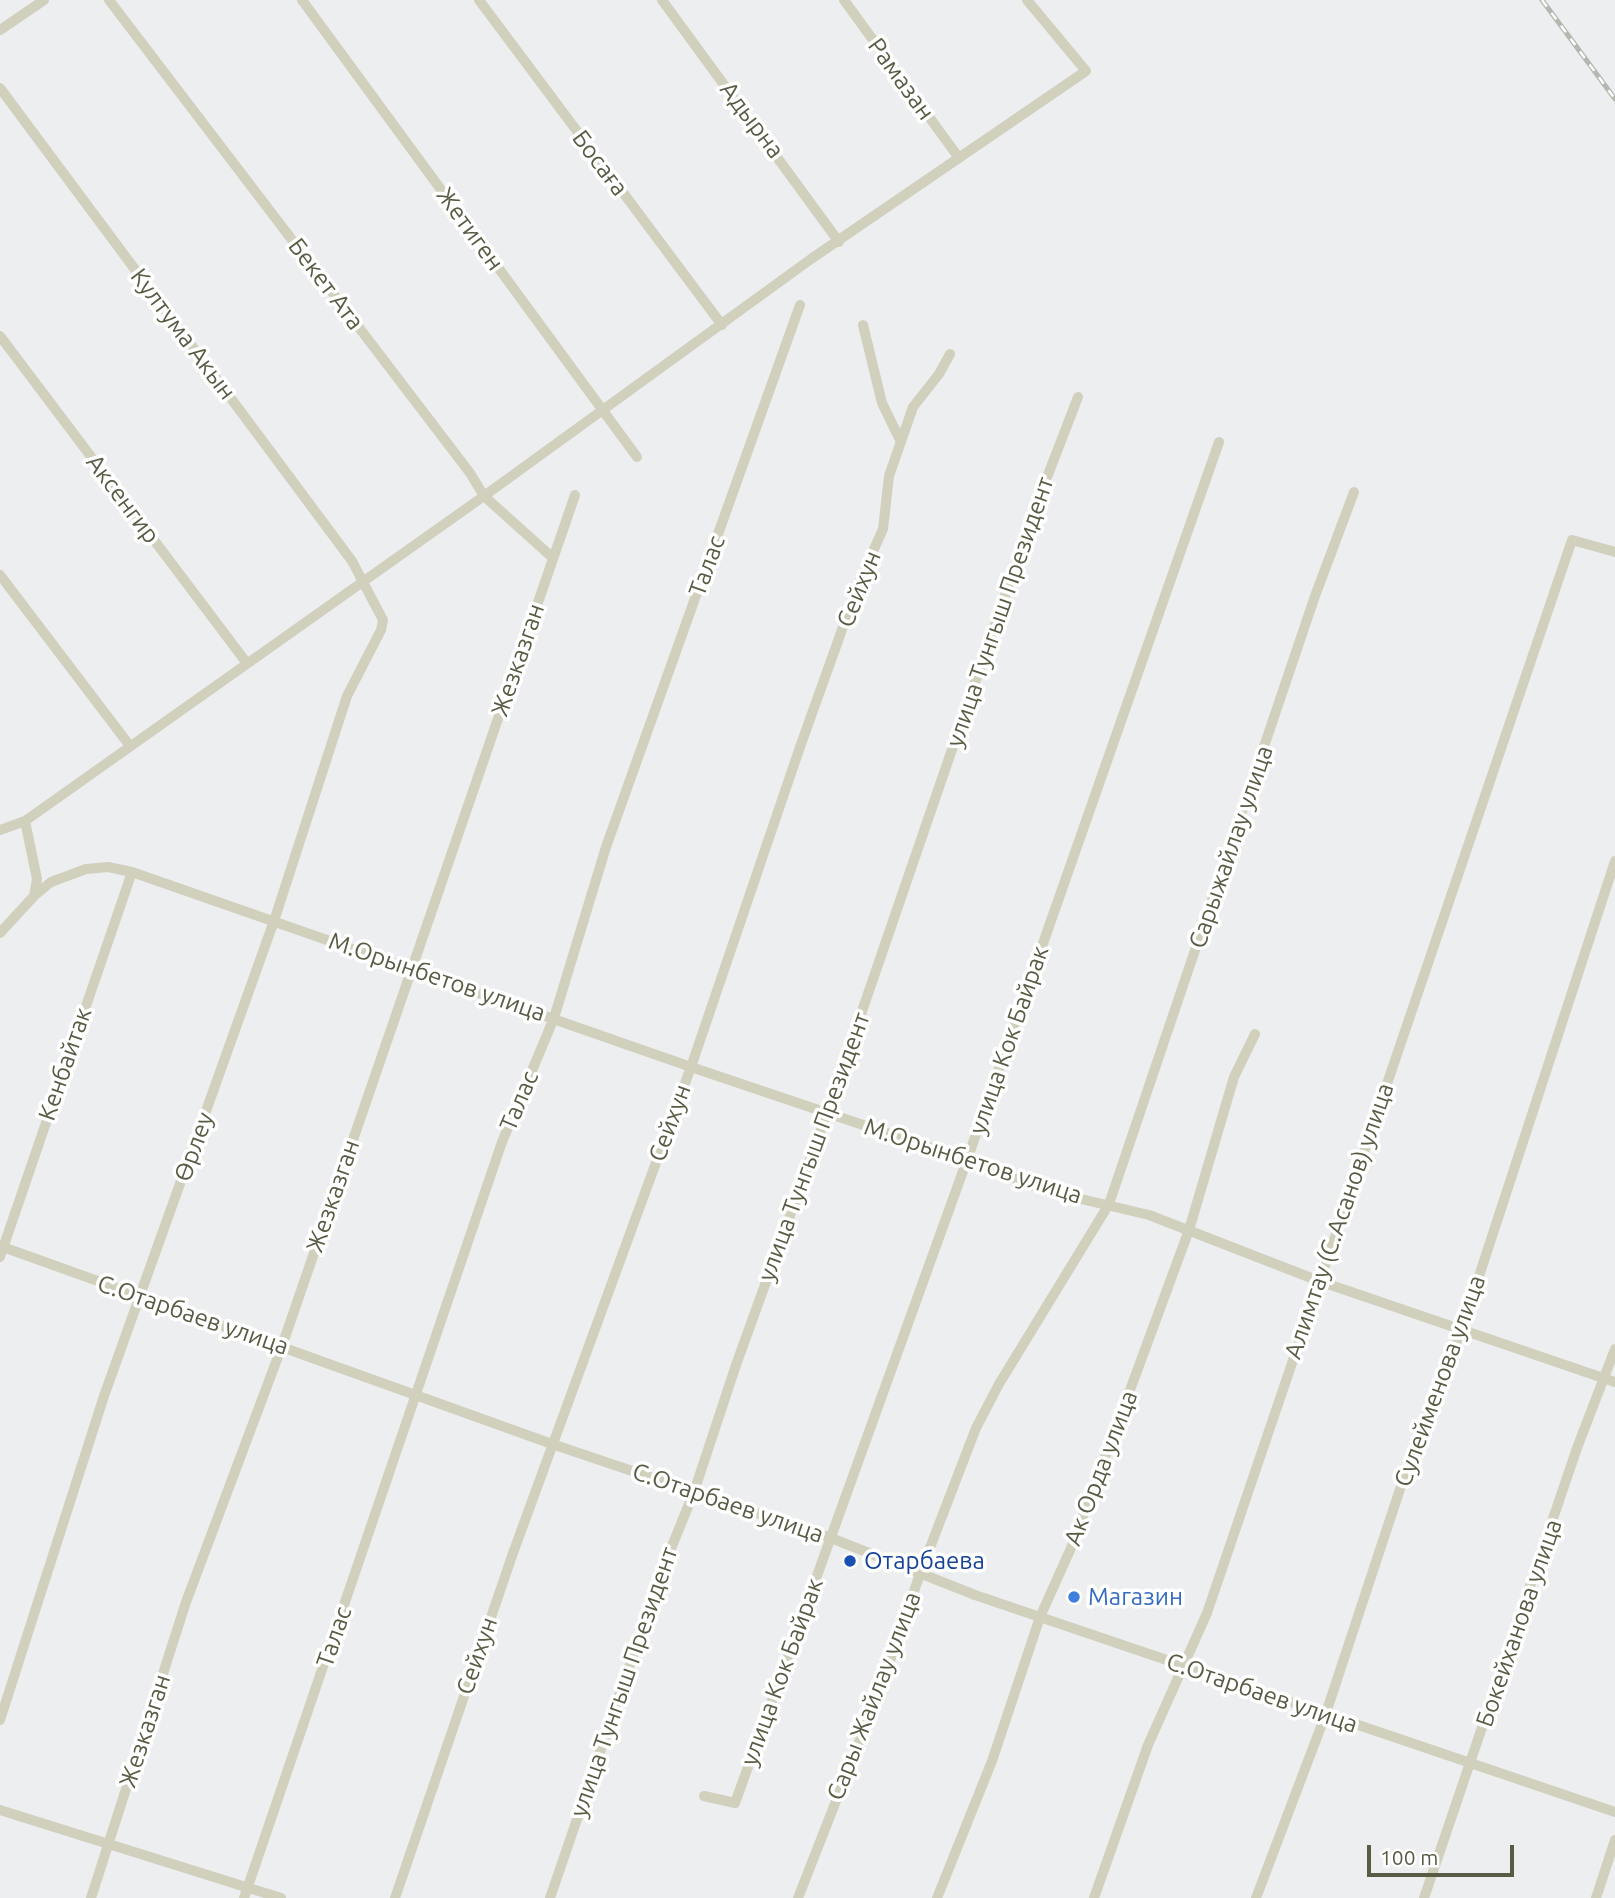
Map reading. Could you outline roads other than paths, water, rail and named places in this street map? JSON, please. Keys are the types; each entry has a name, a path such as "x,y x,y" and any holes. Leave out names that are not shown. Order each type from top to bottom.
{"street":[{"path":"0,30 44,0"},
{"name":"Бекет Ата","path":"109,0 470,473 484,496 553,558"},
{"name":"Жетиген","path":"302,0 637,457"},
{"name":"Босаға","path":"479,0 722,325"},
{"name":"Адырна","path":"662,0 839,242"},
{"name":"Рамазан","path":"844,0 959,158"},
{"path":"1,827 25,821 839,242 1086,71 1027,0"},
{"name":"Култума Акын","path":"0,88 344,550 362,582"},
{"name":"Талас","path":"244,1898 418,1395 502,1142 554,1018 606,847 800,306"},
{"path":"863,325 882,404 901,442"},
{"name":"Аксенгир","path":"0,336 246,663"},
{"name":"Сейхун","path":"395,1898 552,1444 691,1067 800,747 858,585 883,529 889,476 913,407 939,374 950,354"},
{"name":"улица Тунгыш Президент","path":"550,1898 663,1568 694,1492 736,1365 827,1113 1034,511 1078,397"},
{"name":"улица Кок Байрак","path":"704,1796 735,1803 967,1160 1219,442"},
{"name":"Сарыжайлау улица","path":"950,1495 976,1428 999,1384 1109,1204 1315,596 1354,492"},
{"name":"Жезказган","path":"91,1898 186,1602 282,1346 575,495"},
{"name":"Алимтау (С.Асанов) улица","path":"1094,1898 1148,1745 1185,1666 1211,1601 1572,540 1615,552"},
{"path":"0,575 130,746"},
{"name":"Өрлеу","path":"0,1720 104,1396 274,921 347,696 381,630 383,620 362,582"},
{"path":"25,821 37,879 34,896"},
{"name":"Сулейменова улица","path":"1256,1898 1325,1716 1406,1471 1462,1328 1615,861"},
{"name":"М.Орынбетов улица","path":"0,933 34,896 51,882 86,869 108,867 132,872 967,1160 1047,1191 1109,1204 1189,1230 1319,1281 1610,1380"},
{"name":"Кенбайтак","path":"1,1250 132,872"},
{"name":"Ак Орда улица","path":"937,1898 992,1761 1040,1617 1071,1548 1189,1230 1234,1077 1255,1034"},
{"name":"С.Отарбаев улица","path":"1,1250 140,1296 552,1444 831,1538 921,1571 975,1595 1325,1716 1615,1812"},
{"name":"Бокейханова улица","path":"1424,1898 1577,1448 1610,1380 1615,1349"},
{"name":"Сары Жайлау улица","path":"798,1898 883,1681 950,1495"},
{"path":"0,1810 281,1898"},
{"path":"1596,1898 1615,1840"}],"railway":[{"path":"1542,0 1615,99"}],"place":[{"name":"Отарбаева","path":"850,1561"},
{"name":"Магазин","path":"1074,1597"}]}
